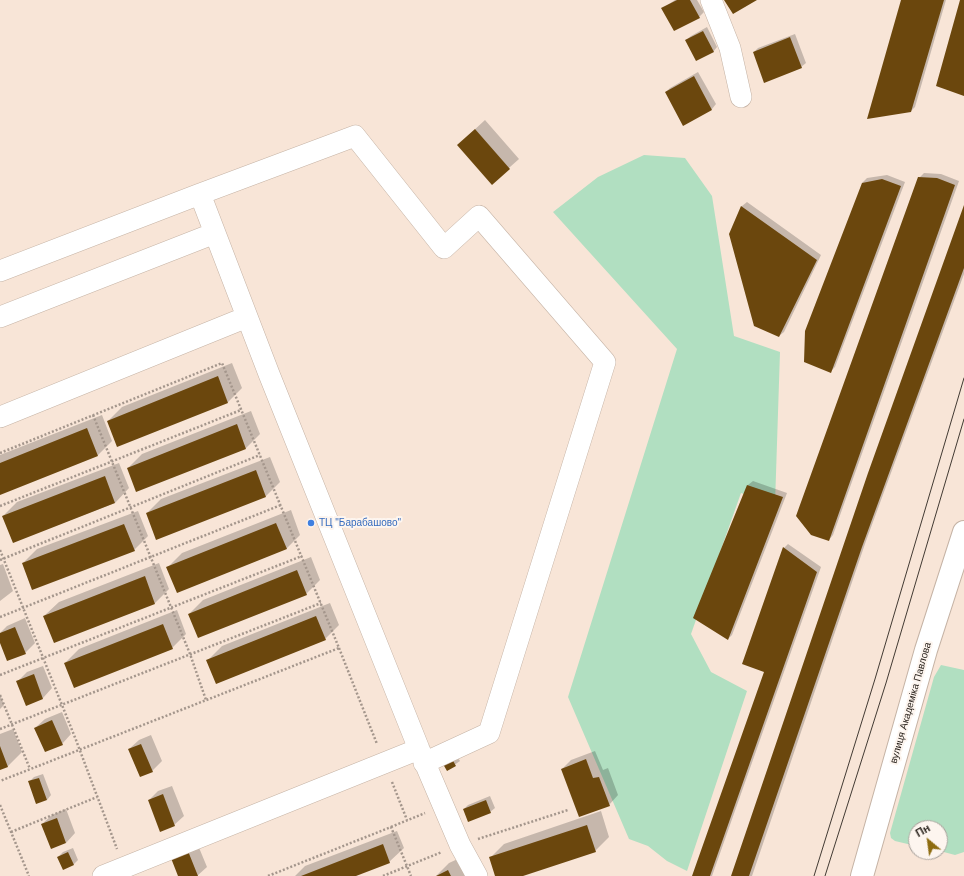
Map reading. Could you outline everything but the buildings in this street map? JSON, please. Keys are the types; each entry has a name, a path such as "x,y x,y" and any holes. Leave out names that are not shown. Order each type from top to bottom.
{"main road":[{"name":"вулиця Академіка Павлова","path":"862,876 926,650 964,532"}],"street":[{"path":"711,0 730,48 741,97"},
{"path":"0,271 354,136 444,248 479,216 605,362 489,733 421,756 385,763 103,876"},
{"path":"200,194 247,317 421,756 460,845 477,876"},
{"path":"0,317 215,233"},
{"path":"0,417 247,317"}],"path":[{"path":"0,453 222,364 302,556 407,820"},
{"path":"0,506 241,410"},
{"path":"93,415 190,654 206,700"},
{"path":"2,559 260,455"},
{"path":"0,617 281,506"},
{"path":"0,550 2,559 80,750 124,868"},
{"path":"0,675 302,556"},
{"path":"0,729 321,603"},
{"path":"0,781 339,648"},
{"path":"0,695 30,769"},
{"path":"11,832 97,797"},
{"path":"0,805 29,876"},
{"path":"268,876 275,875 443,806"},
{"path":"383,876 460,845 568,810"},
{"path":"391,827 411,876"}],"green space":[{"path":"644,155 685,158 712,196 734,336 780,352 775,504 741,493 691,634 711,672 747,691 687,871 667,861 648,846 629,839 568,697 677,349 553,212 598,177"},
{"path":"941,665 964,670 964,852 955,855 948,853 948,820 908,820 908,844 895,841 891,838 890,833 934,677"}],"tram line":[{"path":"814,876 875,679 964,378"},
{"path":"825,876 886,683 964,419"}],"place":[{"name":"ТЦ \"Барабашово\"","path":"311,523"}]}
